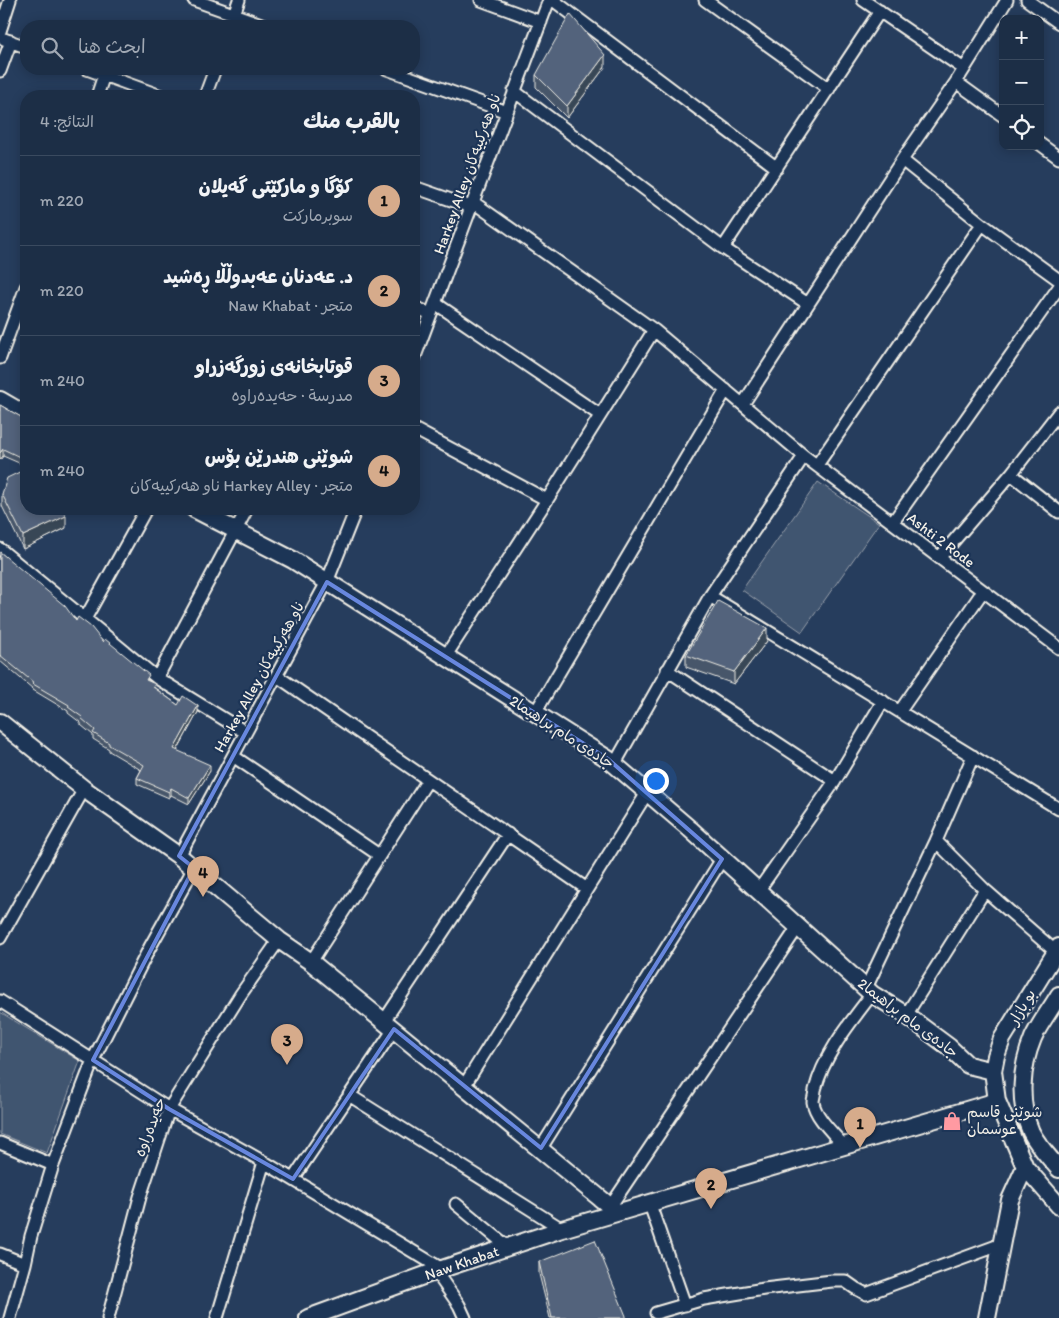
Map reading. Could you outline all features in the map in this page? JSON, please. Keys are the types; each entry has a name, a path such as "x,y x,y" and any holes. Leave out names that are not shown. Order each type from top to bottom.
{"street":[{"path":"0,31 10,0"},
{"path":"194,0 250,20"},
{"path":"232,20 239,0"},
{"path":"480,0 541,22"},
{"name":"Harkey Alley ناو هەركييەكان","path":"420,343 549,0"},
{"path":"553,0 777,168"},
{"path":"705,0 829,88"},
{"path":"863,0 964,69"},
{"path":"743,404 902,160 956,82 1007,0"},
{"path":"1027,0 1059,23"},
{"path":"723,248 880,11"},
{"path":"0,71 5,39 20,45"},
{"path":"99,90 104,75 145,90"},
{"path":"207,90 213,75"},
{"path":"404,75 507,112"},
{"path":"956,82 999,113"},
{"path":"514,90 723,248 808,304"},
{"path":"1044,147 1059,158"},
{"path":"902,160 982,224 1059,280"},
{"name":"Ashti 2 Rode","path":"420,189 472,204 654,330 804,456 1059,648"},
{"path":"817,465 982,224"},
{"path":"893,522 1059,287"},
{"path":"0,358 20,303"},
{"path":"420,308 433,308 600,414"},
{"path":"445,657 654,330"},
{"path":"536,714 726,390"},
{"path":"0,400 20,412"},
{"path":"940,557 1011,474 1059,412"},
{"path":"420,432 547,500"},
{"path":"614,765 710,596 804,456"},
{"path":"1011,474 1059,512"},
{"path":"85,619 143,515"},
{"name":"جادەی مام براهیما2","path":"206,515 293,560 614,765 798,926 869,991 906,1015 949,1047 968,1065 993,1071"},
{"path":"157,678 244,515"},
{"name":"Harkey Alley ناو هەركييەكان","path":"179,856 327,582 354,515"},
{"path":"0,549 157,678 245,732"},
{"path":"900,711 983,591"},
{"path":"710,596 1059,809"},
{"path":"668,670 835,781"},
{"path":"277,676 588,889"},
{"path":"758,891 835,781 883,701"},
{"path":"0,722 84,788 179,856 279,940 311,962 614,1209 798,926"},
{"path":"233,756 379,854"},
{"path":"844,1146 825,1124 813,1101 819,1076 842,1033 869,991 973,756"},
{"path":"311,962 428,780"},
{"path":"0,938 84,788"},
{"path":"464,1086 647,793"},
{"path":"293,1179 349,1095 389,1025 508,834"},
{"path":"936,841 985,890 1057,949"},
{"path":"541,1148 722,859"},
{"path":"10,1318 31,1236 53,1165 92,1060 150,947 194,868"},
{"path":"906,1015 985,890"},
{"name":"حەیدەراوە","path":"108,1318 140,1197 169,1109 241,994 279,940"},
{"name":"بو بازار","path":"993,1071 1002,1039 1057,949"},
{"path":"1059,996 1034,1038 1023,1073 1023,1106 1031,1132 1059,1169"},
{"path":"0,1001 169,1109 293,1179 439,1270 465,1318"},
{"path":"993,1071 997,1101 1025,1167 1059,1206"},
{"path":"349,1095 562,1229"},
{"name":"Naw Khabat","path":"308,1318 614,1209 649,1202 997,1101"},
{"path":"0,1143 53,1165"},
{"path":"217,1318 264,1162"},
{"path":"987,1318 1010,1200 1025,1167"},
{"path":"649,1202 685,1305"},
{"path":"456,1204 508,1247"},
{"path":"656,1314 704,1299 832,1281 846,1281 866,1294 1002,1244"},
{"path":"0,1254 25,1264"}],"highlighted area":[{"path":"327,582 608,759 722,859 541,1148 394,1029 293,1179 169,1109 93,1060 194,868 179,856"}],"shaded area":[{"path":"818,482 879,523 802,632 742,590"},
{"path":"0,1012 80,1061 47,1153 0,1134"}],"building":[{"path":"570,14 605,55 567,106 536,75"},
{"path":"0,405 20,416 20,457 3,449 0,453"},
{"path":"20,472 20,515 66,516 23,536 2,494 7,478"},
{"path":"0,552 65,606 76,621 78,617 91,627 103,642 105,639 149,675 146,680 155,684 153,687 178,705 183,696 198,706 174,749 210,765 189,798 171,788 169,792 137,778 144,765 109,745 109,743 93,733 95,730 68,707 69,705 33,684 0,655"},
{"path":"718,601 767,628 734,672 686,655"},
{"path":"595,1240 626,1318 552,1318 539,1262"}],"place":[{"name":"شوێنی هندرێن بۆس","path":"203,897"},
{"name":"قوتابخانەی زورگەزراو","path":"287,1065"},
{"name":"شوێنی قاسم عوسمان","path":"952,1121"},
{"name":"کۆگا و مارکێتی گەیلان","path":"860,1148"},
{"name":"د. عەدنان عەبدوڵڵا ڕەشید","path":"711,1209"}]}
